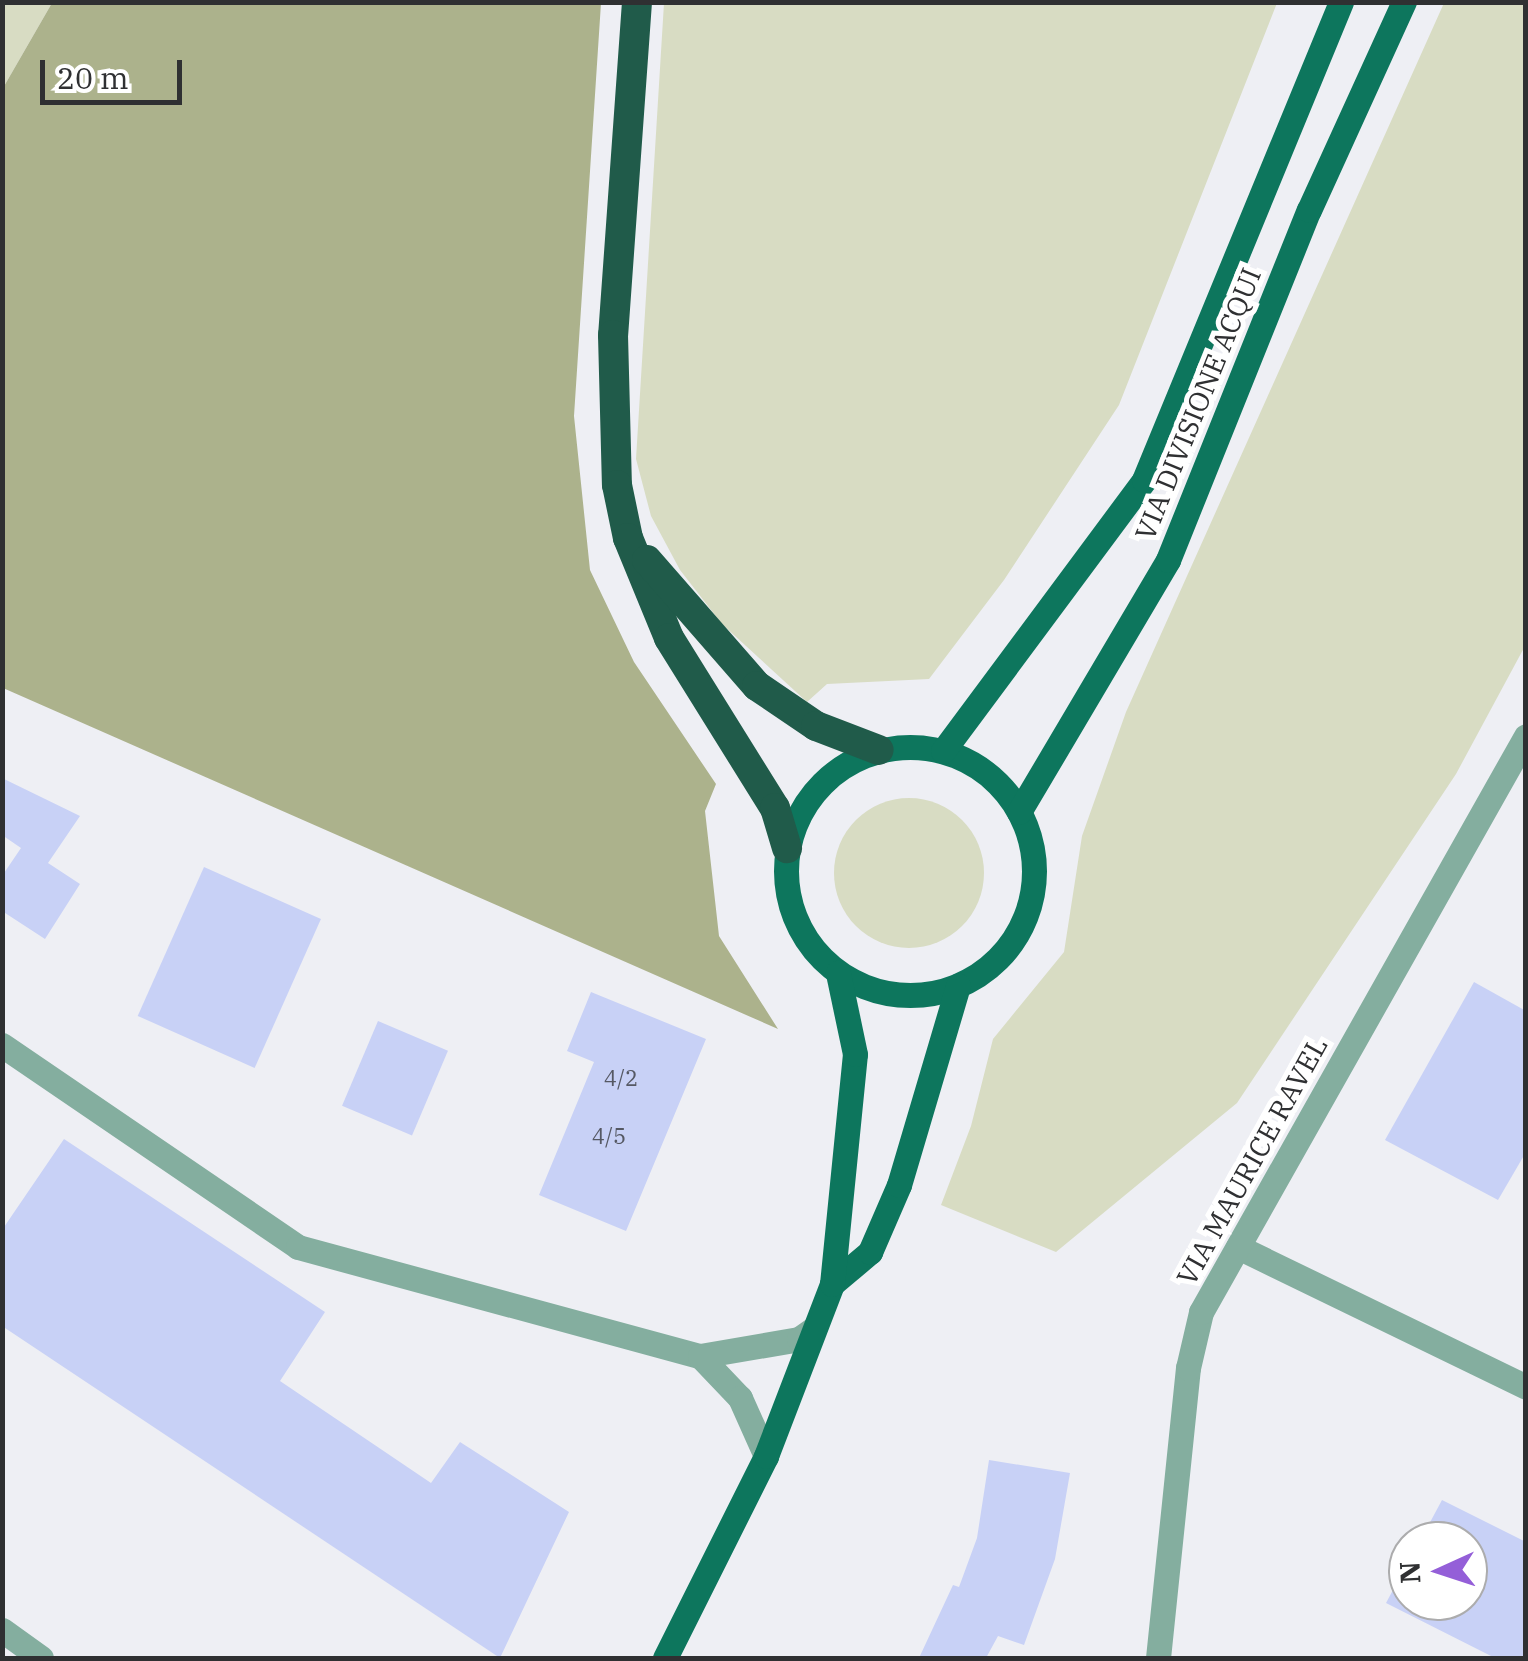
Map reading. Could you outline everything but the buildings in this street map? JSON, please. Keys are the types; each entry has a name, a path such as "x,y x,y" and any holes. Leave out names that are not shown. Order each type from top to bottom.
{"highway":[{"path":"637,2 613,335 618,484 628,538 668,638 775,808 787,848"},
{"path":"628,538 757,686 816,726 879,750"}],"main road":[{"name":"VIA DIVISIONE ACQUI","path":"943,751 1144,480 1342,2"},
{"name":"VIA DIVISIONE ACQUI","path":"1019,812 1168,560 1309,210 1404,2"},
{"path":"879,750 943,751 995,780 1019,812 1032,847 1027,911 996,961 958,986 894,995 838,973 807,942 793,916 785,883 787,848 817,790 850,762 879,750"},
{"path":"665,1658 766,1456 832,1284 856,1054 838,973"},
{"path":"832,1284 870,1252 899,1185 958,986"}],"street":[{"name":"VIA MAURICE RAVEL","path":"1158,1658 1188,1368 1202,1312 1526,736"},
{"path":"2,1045 298,1247 700,1356 800,1338 812,1330"},
{"path":"1238,1247 1526,1387"},
{"path":"700,1356 740,1398 766,1456"},
{"path":"2,1630 40,1658"}],"green space":[{"path":"3,3 52,3 3,88"},
{"path":"52,3 601,3 574,416 590,570 634,662 716,784 705,811 719,936 778,1029 3,688 3,88"},
{"path":"664,3 1277,3 1119,405 1004,580 929,679 827,684 807,702 722,624 680,570 651,516 636,459"},
{"path":"1444,3 1525,3 1525,646 1456,774 1237,1103 1056,1252 941,1205 971,1126 993,1039 1064,952 1082,836 1126,712"},
{"path":"909,798 938,804 962,820 978,844 984,873 978,902 962,926 938,942 909,948 880,942 856,926 840,902 834,873 840,844 856,820 880,804"}]}
